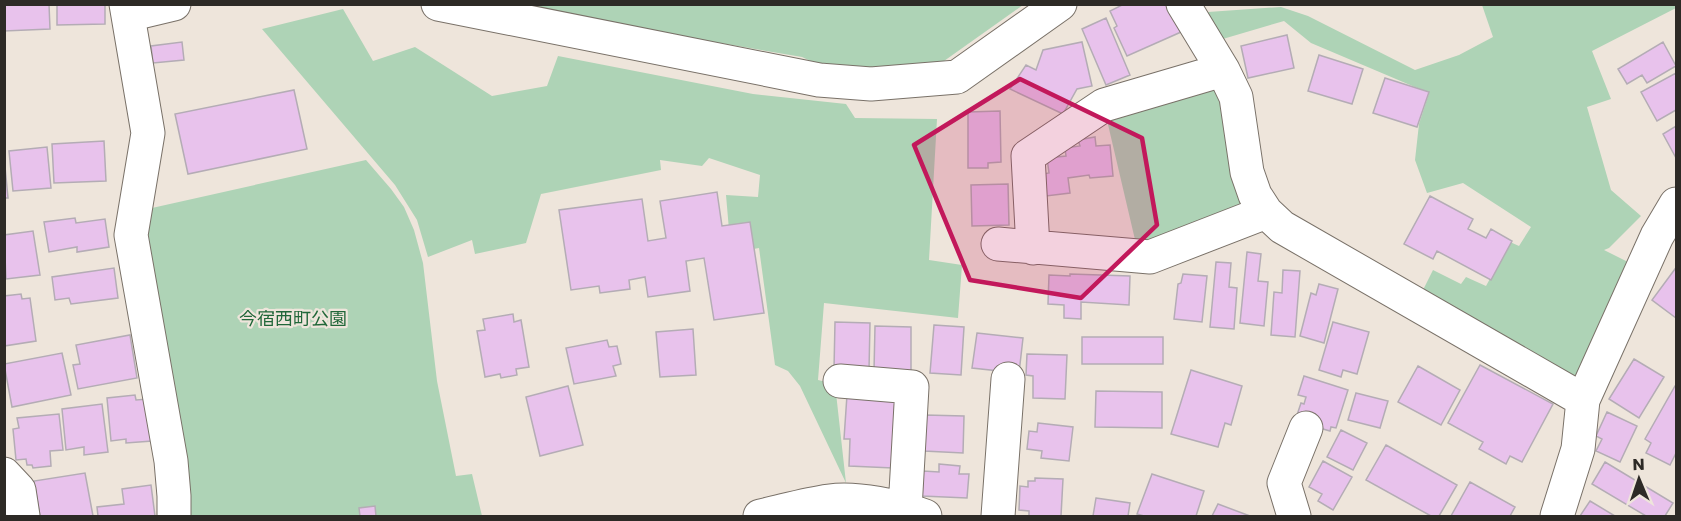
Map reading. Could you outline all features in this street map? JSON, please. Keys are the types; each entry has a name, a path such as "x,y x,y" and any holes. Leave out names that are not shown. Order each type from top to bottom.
{"street":[{"path":"174,4 127,10 148,133 131,235 171,461 174,516"},
{"path":"438,4 819,80 871,84 957,77 1060,4"},
{"path":"1183,4 1223,70 1236,97 1248,172 1255,195 1266,212 1282,226 1583,400"},
{"path":"1033,248 1028,156 1104,105 1223,70"},
{"path":"1557,516 1578,449 1583,400 1667,243 1677,204"},
{"path":"998,244 1150,257 1266,212"},
{"path":"998,516 1008,379"},
{"path":"760,516 831,501 856,509 916,513 912,387 840,381"},
{"path":"1294,516 1284,483 1306,428"},
{"path":"4,474 19,490 23,516"}],"highlighted area":[{"path":"1020,79 1142,138 1157,225 1081,298 970,280 914,145"}],"green space":[{"path":"499,5 1023,5 944,61 836,73 802,57"},
{"path":"1482,5 1676,5 1676,8 1592,51 1611,99 1587,107 1611,190 1641,216 1609,248 1604,250 1630,263 1578,383 1419,298 1433,270 1461,284 1466,277 1486,286 1510,242 1519,246 1531,227 1463,183 1427,193 1415,160 1419,124 1429,93 1311,43 1284,21 1216,41 1208,12 1281,7 1308,16 1415,70 1459,55 1493,37"},
{"path":"343,9 373,61 415,47 492,96 547,86 558,56 753,94 846,104 855,118 937,119 929,260 962,265 958,318 824,303 818,380 835,384 846,483 800,386 788,371 775,365 759,248 731,253 726,195 758,197 760,175 709,158 702,166 660,160 661,170 541,194 526,243 475,254 472,240 428,257 417,220 395,185 262,29"},
{"path":"1207,86 1227,91 1253,209 1136,244 1106,116"},
{"name":"今宿西町公園","path":"366,160 404,207 414,230 423,263 437,381 456,476 472,474 482,516 187,516 143,210"}],"building":[{"path":"4,4 49,4 50,29 4,31"},
{"path":"57,4 105,4 105,24 57,25"},
{"path":"1124,4 1168,4 1181,32 1127,56 1114,28 1117,26 1110,11"},
{"path":"1106,18 1130,75 1106,85 1082,29"},
{"path":"1287,35 1294,68 1248,78 1241,46"},
{"path":"182,42 184,60 153,63 151,46"},
{"path":"1082,42 1092,86 1077,89 1063,114 1010,89 1026,65 1036,70 1043,50"},
{"path":"1663,42 1676,66 1647,83 1642,75 1627,84 1618,69"},
{"path":"1319,55 1363,69 1352,104 1308,91"},
{"path":"1676,73 1676,110 1657,121 1641,92"},
{"path":"1385,78 1429,92 1417,127 1373,113"},
{"path":"294,90 307,149 188,174 175,114"},
{"path":"1000,111 1001,162 988,163 988,168 968,168 968,112"},
{"path":"1676,126 1676,158 1663,134"},
{"path":"1095,137 1096,146 1110,145 1113,176 1090,178 1089,175 1068,178 1070,193 1046,196 1043,174 1049,173 1047,158 1066,156 1065,148 1080,146 1078,140"},
{"path":"104,141 106,181 54,183 52,144"},
{"path":"47,147 51,188 13,191 9,151"},
{"path":"4,156 8,198 4,198"},
{"path":"1008,184 1009,225 972,226 971,185"},
{"path":"717,192 722,226 750,222 764,313 714,320 704,258 686,261 690,291 648,297 645,277 629,280 630,289 600,293 599,286 571,290 559,210 642,199 648,241 666,238 660,201"},
{"path":"1430,196 1473,219 1468,229 1486,238 1491,229 1512,241 1491,280 1437,251 1433,259 1404,244"},
{"path":"75,218 76,223 105,219 109,247 77,252 77,247 49,252 44,222"},
{"path":"33,231 40,275 6,279 4,235"},
{"path":"1247,252 1261,254 1258,281 1268,282 1264,326 1240,323"},
{"path":"1216,262 1231,263 1229,287 1237,288 1234,329 1210,327"},
{"path":"114,268 118,298 71,304 69,298 55,300 52,277"},
{"path":"1283,270 1300,271 1295,337 1271,335 1274,292 1282,293"},
{"path":"1676,270 1676,318 1652,300"},
{"path":"1070,274 1130,276 1129,305 1081,302 1081,319 1064,318 1064,305 1048,304 1049,275 1070,276"},
{"path":"1183,274 1207,276 1202,322 1174,319 1178,284 1181,283"},
{"path":"1319,284 1338,289 1324,343 1300,336 1311,293 1316,295"},
{"path":"21,294 22,299 30,298 36,341 4,346 4,296"},
{"path":"513,314 514,322 521,320 529,367 516,369 517,375 501,378 500,374 485,377 477,331 485,330 483,319"},
{"path":"835,322 870,323 869,370 834,369"},
{"path":"1333,322 1369,332 1357,374 1343,370 1341,377 1319,370"},
{"path":"934,325 964,327 961,375 930,373"},
{"path":"875,326 911,327 911,371 874,371"},
{"path":"693,329 696,375 660,377 656,332"},
{"path":"977,333 1023,338 1019,373 972,368"},
{"path":"130,335 137,378 78,389 73,365 80,364 76,345"},
{"path":"1082,337 1163,337 1163,364 1082,364"},
{"path":"607,340 609,347 617,346 621,364 613,366 616,376 574,384 566,348"},
{"path":"62,353 71,395 12,407 4,364"},
{"path":"1027,354 1067,355 1065,399 1033,398 1033,376 1026,375"},
{"path":"1634,359 1664,377 1639,418 1609,399"},
{"path":"1480,365 1553,404 1522,462 1510,456 1506,464 1479,449 1483,442 1448,423"},
{"path":"1418,366 1460,390 1441,425 1398,402"},
{"path":"1191,370 1242,386 1231,425 1225,423 1218,447 1171,434"},
{"path":"1304,376 1348,390 1336,428 1331,427 1330,431 1295,421 1301,403 1304,404 1306,397 1298,395"},
{"path":"568,386 583,445 540,456 526,397"},
{"path":"1675,386 1676,453 1670,465 1646,453 1651,443 1645,439"},
{"path":"1096,391 1162,392 1162,428 1095,427"},
{"path":"1356,393 1388,401 1380,428 1348,420"},
{"path":"135,395 136,400 148,399 152,441 126,443 126,439 111,441 107,398"},
{"path":"847,395 896,397 893,468 849,466 850,439 844,439"},
{"path":"102,404 108,452 84,455 84,447 66,450 62,409"},
{"path":"1607,412 1637,426 1620,462 1596,451 1602,439 1596,436"},
{"path":"59,414 63,450 50,451 51,466 33,468 32,465 27,465 26,459 16,460 13,429 19,428 17,418"},
{"path":"925,415 964,416 963,453 924,451"},
{"path":"1038,423 1073,427 1069,461 1041,458 1042,451 1027,449 1029,431 1037,432"},
{"path":"1341,430 1367,443 1353,470 1327,457"},
{"path":"1386,445 1457,485 1439,516 1431,516 1366,480"},
{"path":"1323,461 1352,477 1333,510 1318,501 1322,494 1309,487"},
{"path":"1605,462 1673,503 1665,516 1646,516 1592,484"},
{"path":"939,464 960,466 959,474 969,474 967,498 922,496 923,471 939,472"},
{"path":"85,473 93,516 40,516 34,481"},
{"path":"1152,474 1204,491 1196,516 1137,514"},
{"path":"1035,478 1063,479 1061,516 1029,516 1029,511 1019,510 1020,486 1028,487 1028,481 1035,481"},
{"path":"1470,482 1515,507 1510,516 1451,516"},
{"path":"151,485 155,516 98,516 97,507 124,504 122,489"},
{"path":"1096,498 1130,503 1128,516 1093,516"},
{"path":"1590,501 1615,516 1580,516"},
{"path":"1218,504 1250,516 1212,516"},
{"path":"375,506 376,516 360,516 359,508"}]}
